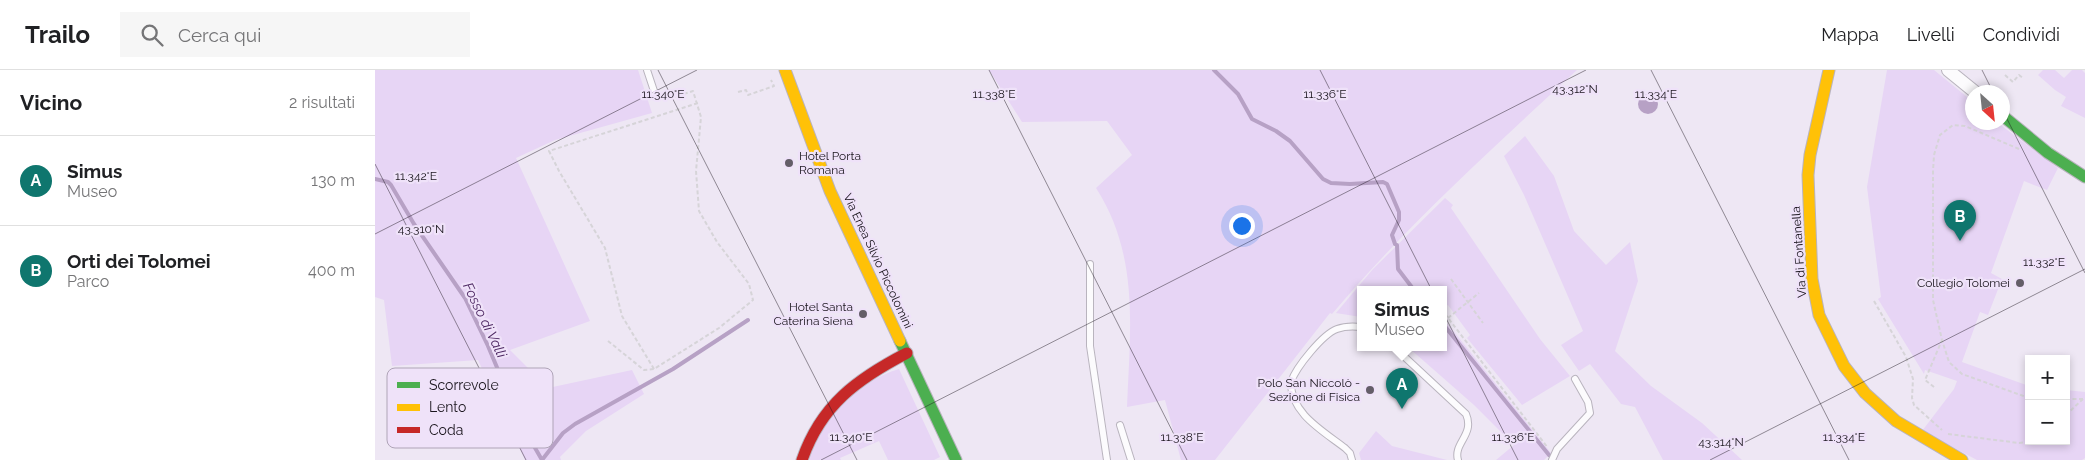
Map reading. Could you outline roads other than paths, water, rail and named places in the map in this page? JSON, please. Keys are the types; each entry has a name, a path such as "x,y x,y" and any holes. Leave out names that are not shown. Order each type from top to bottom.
{"street":[{"name":"Via Enea Silvio Piccolomini","path":"785,70 820,167 956,460"},
{"name":"Via di Fontanella","path":"1829,70 1810,155 1808,175 1812,279 1819,315 1845,366 1869,396 1897,421 1962,460"},
{"path":"1948,70 1966,85"},
{"path":"2010,122 2036,144 2085,177"},
{"path":"802,460 815,426 835,401 865,377 907,353"}],"lane":[{"path":"647,70 656,97"},
{"path":"1090,264 1090,346 1107,460"},
{"path":"1352,460 1350,453 1345,448 1302,413 1295,402 1291,382 1298,370 1326,336 1341,328 1357,327"},
{"path":"1398,351 1466,414 1469,427 1457,450 1458,460"},
{"path":"1555,458 1557,449 1590,413 1588,402 1575,379"},
{"path":"1120,426 1131,460"}],"waterway":[{"path":"1214,70 1238,94 1252,119 1276,131 1290,141 1323,179 1331,183 1383,182 1387,184 1399,212 1399,220 1392,235 1395,244"},
{"name":"Fosso di Valli","path":"375,179 388,182 391,185 414,224 465,298 497,368"},
{"path":"1397,245 1398,269 1411,286"},
{"path":"553,446 563,433 575,424 673,369 748,320"},
{"path":"1447,329 1549,455"},
{"name":"Fosso di Valli","path":"535,448 542,460"},
{"path":"542,460 551,448"}],"place":[{"name":"Hotel Porta Romana","path":"789,163"},
{"name":"Orti dei Tolomei","path":"1960,241"},
{"name":"Collegio Tolomei","path":"2020,283"},
{"name":"Hotel Santa Caterina Siena","path":"863,314"},
{"name":"Polo San Niccolò - Sezione di Fisica","path":"1370,390"},
{"name":"Simus","path":"1402,409"}]}
